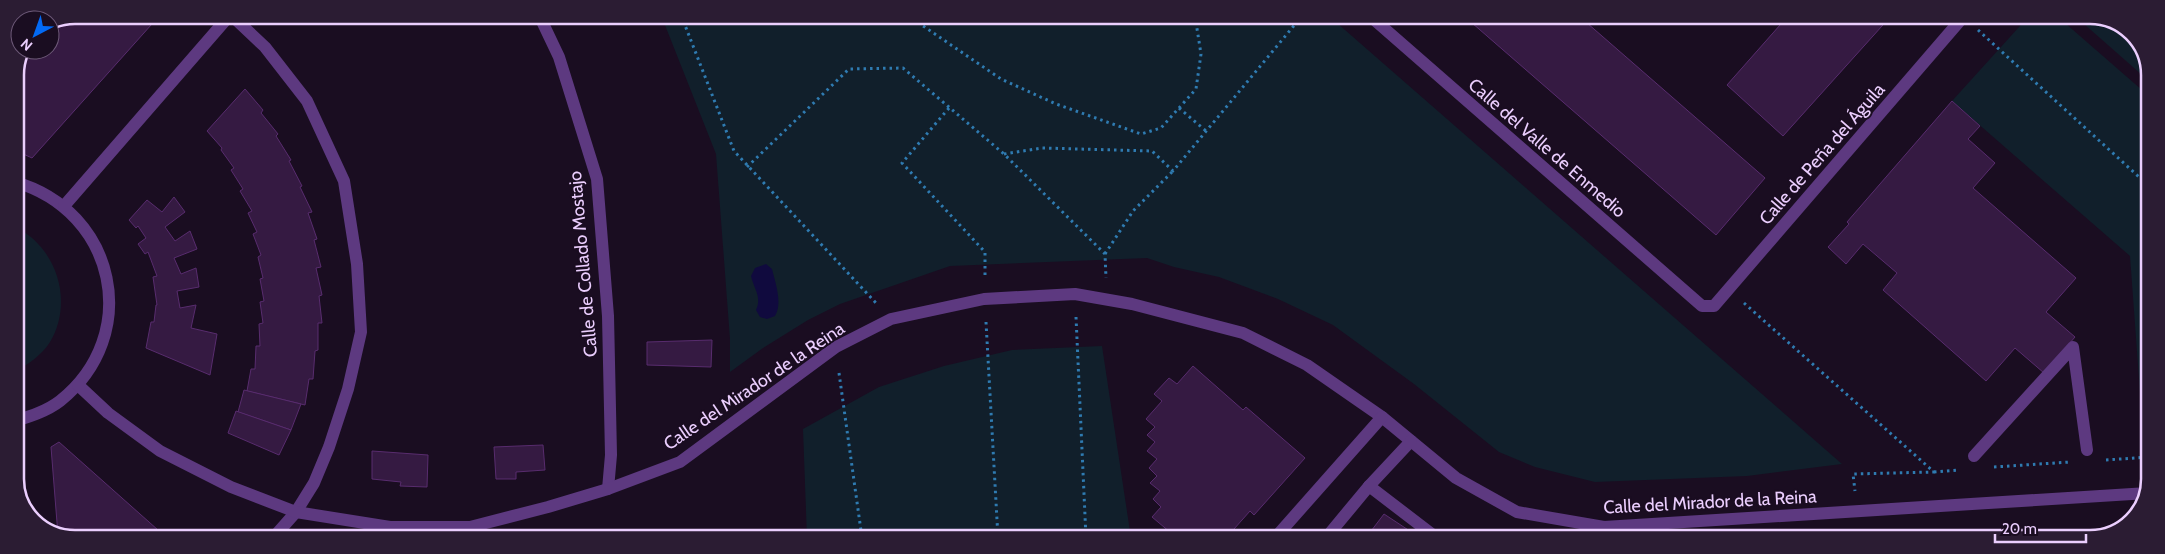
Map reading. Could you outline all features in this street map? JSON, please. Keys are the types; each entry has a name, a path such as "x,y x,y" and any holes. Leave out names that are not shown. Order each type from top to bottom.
{"street":[{"path":"64,206 223,24"},
{"path":"241,24 266,47 307,102 344,181 357,264 361,332 348,389 329,447 314,483 296,512 280,530"},
{"name":"Calle de Collado Mostajo","path":"543,24 559,57 597,179 608,316 611,455 608,489"},
{"name":"Calle del Valle de Enmedio","path":"1379,24 1702,306"},
{"name":"Calle de Peña del Águila","path":"1702,306 1714,306 1957,24"},
{"path":"24,185 44,192 64,206 87,230 103,260 110,293 108,326 97,358 78,385 59,402 38,414 24,418"},
{"name":"Calle del Mirador de la Reina","path":"78,385 108,413 160,451 231,486 296,512 390,527 470,527 608,489 680,462 836,348 891,319 984,299 1075,294 1132,304 1243,333 1307,365 1382,417 1456,478 1517,512 1604,527 2139,493"},
{"path":"1974,456 2073,347 2087,450"},
{"path":"1281,530 1382,417"},
{"path":"1332,530 1411,441"},
{"path":"1369,486 1426,530"}],"path":[{"path":"685,24 734,151 891,319"},
{"path":"919,24 1001,79 1056,104 1141,134 1161,128 1196,89 1201,54 1196,24"},
{"path":"1106,300 1105,254 1133,211 1173,171 1295,24"},
{"path":"1973,24 2141,179"},
{"path":"747,167 850,69 903,68 1004,154 1105,254"},
{"path":"949,108 902,163 985,252 984,299 998,530"},
{"path":"1179,108 1206,131"},
{"path":"1004,154 1042,148 1152,151 1173,171"},
{"path":"1728,289 1934,472"},
{"path":"1075,294 1086,530"},
{"path":"836,348 861,530"},
{"path":"2097,460 2141,457"},
{"path":"1985,468 2079,461"},
{"path":"1856,512 1853,474 1934,472 1967,469"}],"shaded area":[{"path":"665,24 1338,24 1842,464 1747,476 1595,482 1535,467 1499,452 1414,384 1333,325 1278,299 1219,277 1174,267 1147,258 950,266 840,304 808,320 763,348 730,372 730,339 716,154"},
{"path":"2022,24 2066,24 2141,89 2141,406 2130,256 1952,101"},
{"path":"2084,24 2107,26 2129,41 2137,55 2141,74"},
{"path":"24,232 42,248 51,262 61,293 61,310 57,326 47,347 24,366"},
{"path":"766,264 772,269 778,299 775,316 767,319 760,317 756,310 758,297 751,276 755,268"},
{"path":"1102,346 1130,530 807,530 803,429 879,387 944,366 1012,350"}],"building":[{"path":"74,24 152,24 32,158 24,154 26,60 60,60 60,26"},
{"path":"1473,24 1588,24 1765,178 1716,235"},
{"path":"1781,24 1884,24 1783,136 1727,85"},
{"path":"245,89 263,110 261,113 278,134 276,136 291,160 289,161 302,186 300,187 312,212 308,213 317,239 314,240 321,267 316,268 322,295 319,296 322,323 318,323 318,350 315,351 313,379 309,379 305,405 247,391 251,369 255,369 256,346 260,346 259,324 263,323 260,302 264,301 260,279 263,278 258,257 261,255 253,234 257,232 248,213 252,211 240,191 243,189 231,170 234,168 221,150 222,148 207,131"},
{"path":"1952,101 1980,126 1968,139 1995,163 1973,188 2076,278 2046,312 2075,337 2044,373 2015,348 1986,381 1883,290 1897,273 1863,244 1846,264 1828,247 1849,224 1847,222"},
{"path":"174,197 185,212 165,227 175,241 190,231 197,249 174,258 181,274 196,268 199,287 177,291 180,308 196,305 191,328 217,334 210,375 146,348 151,322 154,322 157,305 153,277 157,276 148,252 145,254 138,244 146,238 138,226 136,228 129,220 147,200 162,212"},
{"path":"712,340 711,367 647,365 647,342"},
{"path":"1193,366 1243,410 1246,407 1305,458 1254,515 1250,511 1233,530 1167,530 1152,517 1161,507 1153,499 1160,491 1150,483 1157,476 1149,468 1157,459 1147,451 1155,442 1147,435 1155,427 1146,419 1162,401 1154,394 1169,378 1177,384"},
{"path":"244,390 301,404 291,430 238,412"},
{"path":"236,411 291,430 279,455 228,433"},
{"path":"59,442 158,530 74,530 57,528 51,447"},
{"path":"543,445 545,470 516,472 516,479 496,479 494,447"},
{"path":"372,451 428,455 427,487 400,486 401,482 372,479"},
{"path":"1384,514 1408,530 1372,530"}]}
